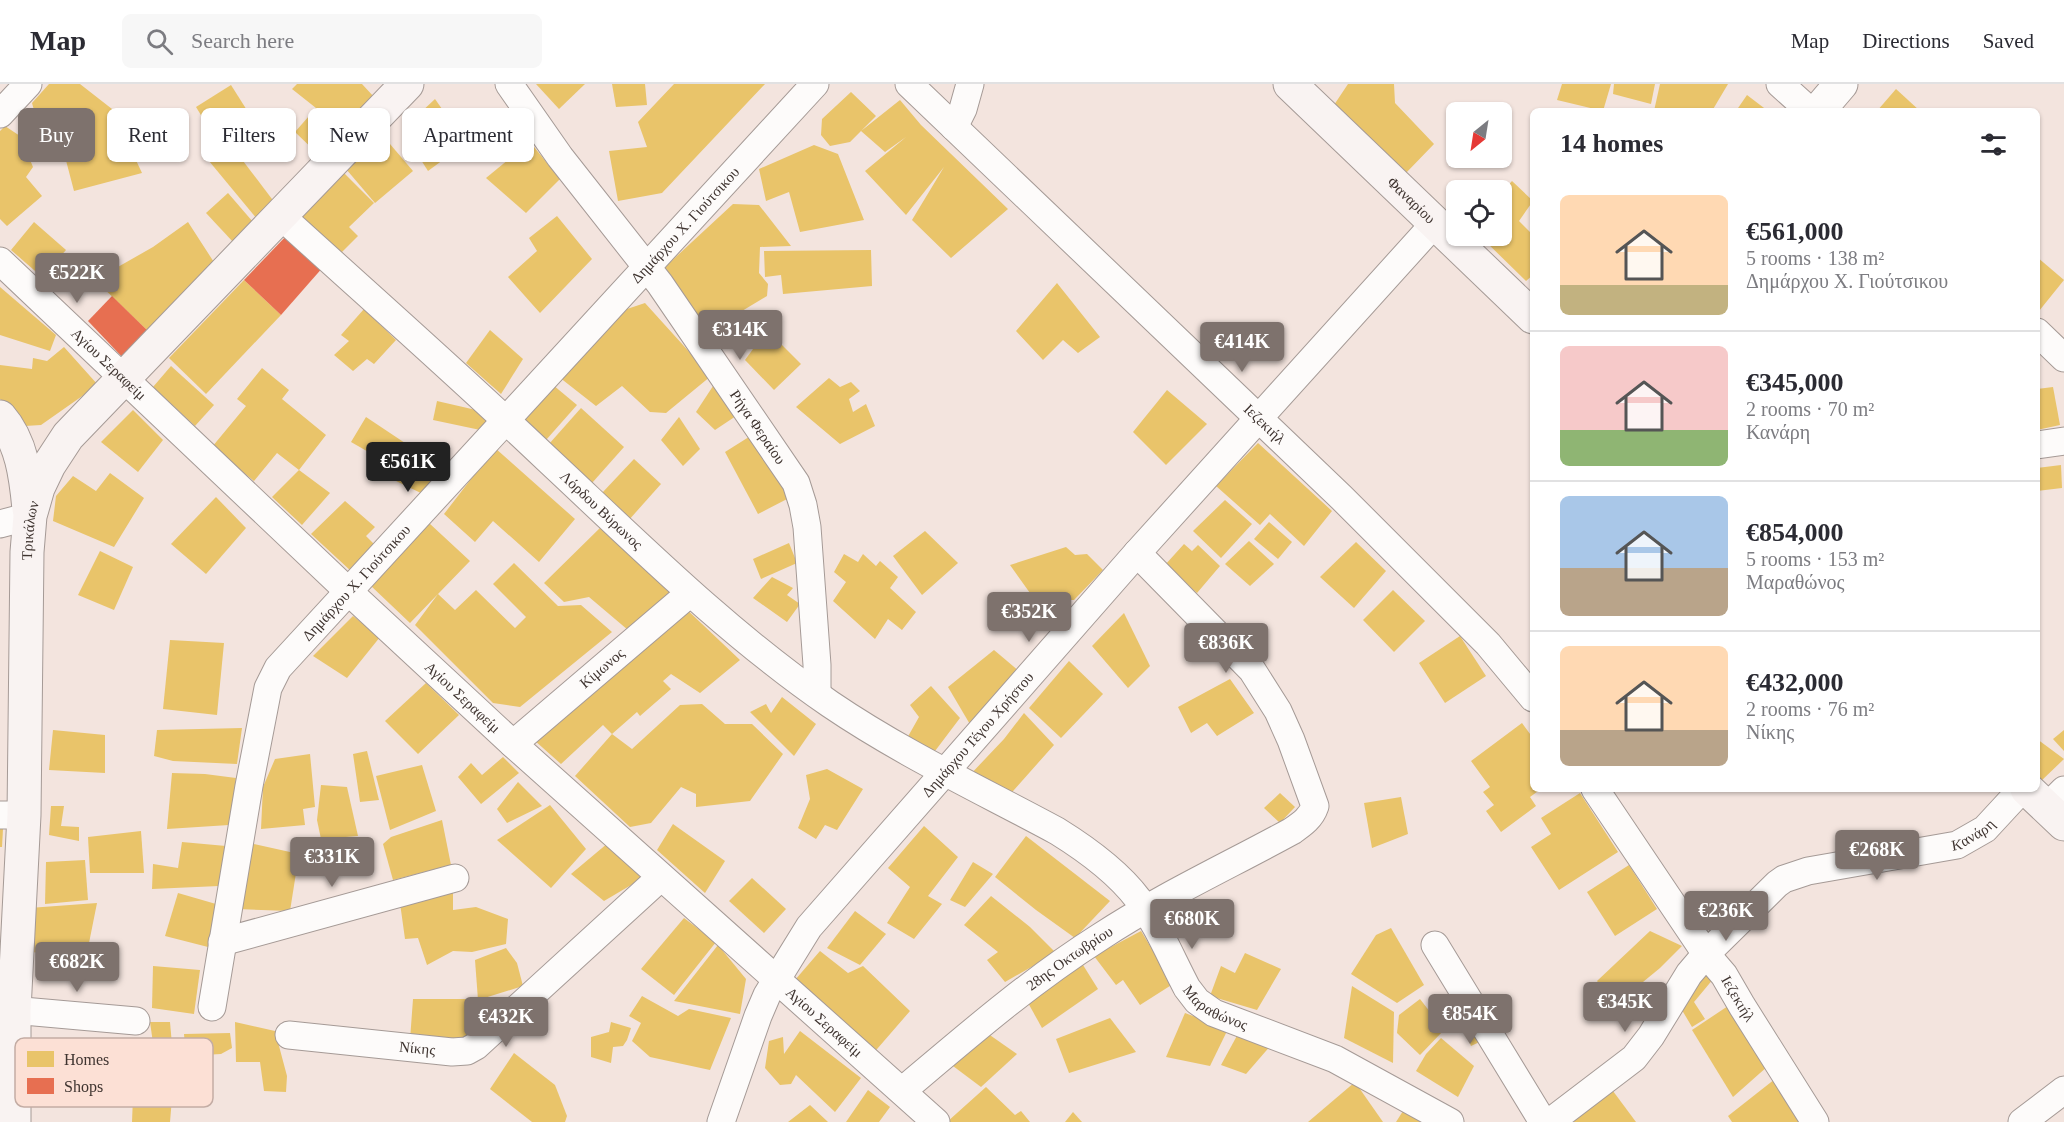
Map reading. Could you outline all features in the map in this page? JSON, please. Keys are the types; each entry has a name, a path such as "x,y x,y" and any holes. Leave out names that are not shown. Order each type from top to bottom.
{"main road":[{"name":"Τρικάλων","path":"14,1122 7,1010 12,815 26,573 15,520 38,488 68,435 407,84"},
{"name":"Φαναρίου","path":"1290,84 1530,314"},
{"path":"4,421 43,436 68,435"},
{"path":"4,421 24,467 15,520"}],"street":[{"path":"0,114 28,84"},
{"name":"Ρήγα Φεραίου","path":"508,84 560,157 647,267 796,483 807,527 817,694"},
{"name":"Δημάρχου Χ. Γιούτσικου","path":"212,1007 249,786 272,678 285,658 815,84"},
{"name":"Ιεζεκιήλ","path":"909,84 1342,498 1473,628 1530,694"},
{"path":"954,127 963,109 970,84"},
{"path":"1780,84 1807,108"},
{"path":"1821,108 1841,84"},
{"name":"Λόρδου Βύρωνος","path":"281,216 506,420 690,593 817,694 870,730 946,773"},
{"name":"Δημάρχου Τέγου Χρήστου","path":"721,1122 758,1016 776,979 815,921 1137,553 1435,223"},
{"name":"Αγίου Σεραφείμ","path":"0,261 513,744 936,1122"},
{"path":"2040,335 2064,358"},
{"path":"2040,445 2064,441"},
{"name":"28ης Οκτωβρίου","path":"902,1091 1017,996 1098,938 1145,910 1292,831 1309,818 1313,811 1315,806 1291,740 1272,701 1252,669 1137,553"},
{"name":"Κίμωνος","path":"513,744 690,593"},
{"name":"Μαραθώνος","path":"946,773 1057,831 1079,845 1120,879 1138,898 1187,988 1197,1001 1214,1013 1335,1059 1450,1122"},
{"name":"Ιεζεκιήλ","path":"1597,792 1706,954 1724,975 1815,1122"},
{"name":"Κανάρη","path":"1550,1122 1634,1058 1651,1036 1689,974 1706,954 1784,879 1808,871 1957,845 2045,800"},
{"name":"Νίκης","path":"289,1035 452,1053 466,1051 476,1046 661,877"},
{"path":"222,942 455,878"},
{"path":"1435,945 1543,1122"},
{"path":"7,1010 136,1021"},
{"path":"2022,1122 2064,1090"}],"building: Homes":[{"path":"49,84 80,84 111,108 107,108 107,162 137,162 142,173 74,191 66,162 95,162 95,108 33,108 32,103"},
{"path":"297,84 362,84 374,97 365,108 316,108 292,89"},
{"path":"536,84 585,84 559,109"},
{"path":"612,84 645,84 647,105 616,107"},
{"path":"674,84 765,84 662,193 618,201 609,151 647,147 638,122"},
{"path":"1348,84 1394,84 1395,103 1434,144 1405,174 1332,108"},
{"path":"1562,84 1611,84 1604,108 1590,108 1557,100"},
{"path":"1614,84 1655,84 1651,104 1613,94"},
{"path":"1660,84 1728,84 1714,108 1655,108"},
{"path":"231,85 246,108 201,108 201,115 196,107"},
{"path":"1896,89 1917,108 1880,108"},
{"path":"851,92 876,116 850,142 830,146 821,135 822,119"},
{"path":"1747,95 1764,108 1738,108"},
{"path":"435,99 441,108 425,108"},
{"path":"900,100 921,125 1008,209 951,258 912,220 944,167 906,215 865,171 906,137 885,152 861,131"},
{"path":"308,117 308,145 296,131"},
{"path":"5,126 18,135 18,162 31,162 33,167 26,177 42,196 7,226 0,219 0,131"},
{"path":"390,144 402,158 402,162 405,162 413,171 375,203 346,169 354,162 390,162"},
{"path":"814,145 838,154 864,220 800,232 789,192 766,201 759,169"},
{"path":"534,147 560,179 526,213 486,178 506,162 534,162"},
{"path":"210,162 244,162 275,203 257,219"},
{"path":"422,162 440,162 428,171"},
{"path":"344,173 374,203 349,227 358,236 335,259 296,220"},
{"path":"1512,181 1530,198 1530,205 1519,221 1530,232 1530,278 1526,281 1490,246 1512,246"},
{"path":"228,193 253,222 234,243 206,213"},
{"path":"733,204 759,205 791,246 760,247 759,273 768,284 767,296 737,314 695,317 665,267"},
{"path":"557,216 592,259 540,313 508,277 537,251 529,238"},
{"path":"34,222 66,250 42,277 11,250"},
{"path":"188,222 219,270 152,335 95,280 153,247"},
{"path":"871,250 872,286 783,294 781,275 765,277 764,251"},
{"path":"2040,260 2064,280 2040,310"},
{"path":"244,280 281,315 206,394 169,358"},
{"path":"1057,283 1100,337 1078,353 1063,340 1043,360 1016,331"},
{"path":"0,287 56,335 50,351 0,335"},
{"path":"645,303 711,376 666,413 650,412 622,386 596,406 559,377 627,309"},
{"path":"364,309 396,340 374,364 367,359 353,371 334,355 349,341 341,335"},
{"path":"490,330 523,359 501,394 466,363"},
{"path":"767,330 801,364 774,390 745,360"},
{"path":"64,347 98,385 41,425 25,426 0,399 0,365 32,369 33,358 47,361"},
{"path":"171,366 214,405 195,426 153,387"},
{"path":"262,368 289,390 282,399 326,435 299,470 277,453 254,481 212,447 246,406 237,399"},
{"path":"829,378 840,387 851,382 860,391 849,399 853,412 866,404 875,426 840,444 796,407"},
{"path":"715,383 739,414 715,430 696,412"},
{"path":"553,385 577,405 546,440 523,419"},
{"path":"2053,387 2060,425 2040,429 2040,389"},
{"path":"1167,390 1207,424 1166,465 1133,432"},
{"path":"437,401 489,413 485,431 433,420"},
{"path":"581,408 624,447 592,483 549,444"},
{"path":"133,410 163,440 138,472 101,442"},
{"path":"366,417 444,469 427,496 394,480 400,470 351,442"},
{"path":"679,417 700,449 683,466 661,440"},
{"path":"752,435 789,498 758,514 725,452"},
{"path":"1258,443 1332,511 1304,546 1270,514 1260,525 1216,486"},
{"path":"495,448 575,519 539,562 493,521 475,542 444,514"},
{"path":"634,459 661,484 628,521 602,493"},
{"path":"2061,465 2062,488 2040,491 2040,468"},
{"path":"299,470 330,493 302,525 272,497"},
{"path":"110,473 144,498 114,547 53,521 56,496 73,476 96,491"},
{"path":"216,497 246,528 206,574 171,544"},
{"path":"1225,500 1252,524 1221,558 1193,531"},
{"path":"345,501 375,527 366,536 375,545 352,572 311,534"},
{"path":"1269,522 1292,542 1278,559 1254,539"},
{"path":"429,523 470,561 410,623 370,585"},
{"path":"603,525 673,591 628,630 589,597 564,602 544,583"},
{"path":"925,531 958,563 922,595 893,556"},
{"path":"1249,541 1274,564 1250,586 1225,564"},
{"path":"1356,542 1386,571 1354,608 1320,577"},
{"path":"789,543 797,563 761,579 753,559"},
{"path":"1184,544 1192,551 1198,545 1220,566 1197,593 1165,565"},
{"path":"1066,547 1075,555 1087,554 1103,570 1074,600 1035,600 1010,565"},
{"path":"100,551 133,567 114,610 78,595"},
{"path":"844,554 858,562 863,554 876,566 880,561 898,577 890,588 916,612 902,630 888,619 875,639 833,601 846,582 834,572"},
{"path":"514,563 558,606 581,605 612,632 520,707 493,703 415,625 438,594 455,610 476,590 515,628 526,617 493,584"},
{"path":"772,577 793,588 787,595 800,604 787,622 753,598"},
{"path":"1393,590 1425,621 1394,652 1363,620"},
{"path":"682,605 740,660 700,693 671,674 663,681 671,689 640,716 637,712 612,734 603,725 561,764 534,740"},
{"path":"1124,613 1150,666 1128,688 1092,646"},
{"path":"353,616 380,637 347,678 313,656"},
{"path":"1460,636 1486,676 1445,703 1419,663"},
{"path":"170,640 224,643 217,715 163,709"},
{"path":"994,650 1020,672 971,726 948,687"},
{"path":"1069,661 1103,694 1061,738 1029,708"},
{"path":"1230,679 1254,713 1217,736 1207,723 1191,733 1178,707"},
{"path":"426,683 459,715 418,754 385,721"},
{"path":"931,686 960,718 932,755 906,740 919,717 910,705"},
{"path":"782,697 816,724 794,756 750,712 766,704 771,713"},
{"path":"702,704 725,724 752,724 783,754 750,801 696,807 696,794 681,787 651,823 630,827 575,776 612,734 632,749 680,705"},
{"path":"1024,713 1054,745 1005,800 968,777 1004,739"},
{"path":"1522,723 1530,734 1530,792 1537,792 1530,797 1536,806 1501,832 1486,811 1494,805 1483,792 1490,787 1471,761"},
{"path":"242,728 237,764 173,761 154,756 157,730"},
{"path":"53,730 105,735 105,773 49,770"},
{"path":"2064,730 2064,751 2053,739"},
{"path":"2040,741 2064,759 2040,782"},
{"path":"367,751 379,800 360,802 353,754"},
{"path":"310,754 315,807 303,809 305,825 261,829 263,787 275,759"},
{"path":"503,757 519,773 481,804 458,777 471,763 482,775"},
{"path":"422,765 436,811 390,830 376,776"},
{"path":"827,769 863,789 837,830 825,825 816,839 798,828 810,799 806,775"},
{"path":"172,773 236,778 229,825 167,829"},
{"path":"518,782 542,806 507,823 497,809"},
{"path":"321,785 347,787 358,836 321,839 317,820"},
{"path":"1280,793 1295,807 1280,823 1264,808"},
{"path":"1580,793 1618,852 1559,890 1531,847 1551,834 1541,818"},
{"path":"1401,797 1408,834 1372,848 1364,803"},
{"path":"550,805 586,849 551,888 497,840"},
{"path":"51,806 64,806 61,826 79,827 79,841 49,835"},
{"path":"442,820 451,865 393,880 383,844 391,837"},
{"path":"673,824 725,861 705,893 657,850"},
{"path":"924,826 958,857 928,896 942,904 914,939 887,923 910,887 888,868"},
{"path":"0,829 3,829 2,847 0,847"},
{"path":"141,831 144,873 90,873 88,837"},
{"path":"1026,836 1110,901 1075,938 995,877"},
{"path":"182,842 226,846 219,886 152,889 153,864 178,868"},
{"path":"249,843 299,854 290,911 237,909"},
{"path":"608,843 643,878 604,901 571,874"},
{"path":"85,860 88,900 45,904 46,862"},
{"path":"973,862 993,874 965,907 950,900"},
{"path":"1629,865 1657,909 1615,936 1587,892"},
{"path":"752,878 786,909 764,933 729,901"},
{"path":"453,890 453,910 476,907 508,919 506,944 472,952 453,951 427,965 418,938 405,939 400,903"},
{"path":"178,893 216,904 208,947 165,936"},
{"path":"991,896 1030,927 1056,953 1005,982 987,960 998,952 964,925"},
{"path":"97,903 85,963 50,967 46,953 30,952 29,908"},
{"path":"855,911 886,934 860,965 827,948"},
{"path":"684,918 716,942 674,995 641,969"},
{"path":"1391,928 1424,985 1397,1003 1351,974 1376,935"},
{"path":"1141,931 1173,984 1140,1005 1123,980 1116,985 1094,956"},
{"path":"1650,931 1682,946 1660,968 1615,1005 1597,981"},
{"path":"718,945 746,979 740,1014 674,1001"},
{"path":"506,948 517,963 523,986 478,1000 475,960"},
{"path":"820,951 848,973 863,966 910,1011 871,1056 795,980"},
{"path":"1245,953 1281,969 1257,1010 1210,996 1221,966 1235,973"},
{"path":"1083,965 1098,989 1042,1028 1027,1001"},
{"path":"153,966 200,970 194,1014 152,1008"},
{"path":"1701,968 1714,978 1694,1002 1705,1019 1692,1027 1676,1000"},
{"path":"1352,986 1394,1012 1393,1063 1344,1038"},
{"path":"642,996 678,1016 689,1009 731,1018 710,1070 650,1057 632,1041 641,1023 629,1016"},
{"path":"413,999 466,999 480,1003 483,1028 471,1029 460,1045 410,1040"},
{"path":"1420,999 1444,1030 1420,1055 1397,1033 1399,1015"},
{"path":"1728,1006 1768,1066 1733,1097 1692,1030"},
{"path":"1185,1013 1228,1029 1210,1066 1166,1057"},
{"path":"1110,1018 1136,1052 1069,1073 1056,1039"},
{"path":"1480,1020 1486,1039 1471,1046 1463,1027"},
{"path":"150,1022 170,1022 171,1038 152,1038"},
{"path":"235,1022 275,1031 287,1076 286,1092 264,1091 260,1062 236,1062"},
{"path":"611,1022 631,1028 623,1046 613,1047 611,1063 591,1057 591,1037 609,1032"},
{"path":"800,1031 861,1078 835,1112 796,1075 791,1084 780,1085 765,1068 769,1041 783,1037 784,1054"},
{"path":"984,1031 1017,1054 981,1087 949,1063"},
{"path":"1239,1032 1272,1044 1246,1074 1221,1065"},
{"path":"230,1033 232,1048 221,1054 213,1054 213,1038 184,1038 184,1034"},
{"path":"1441,1038 1474,1066 1458,1097 1416,1071 1426,1054"},
{"path":"514,1053 555,1085 567,1116 565,1122 532,1122 490,1089"},
{"path":"1775,1079 1802,1122 1732,1122 1728,1116"},
{"path":"1355,1082 1383,1122 1308,1122"},
{"path":"986,1087 1015,1115 1021,1111 1030,1122 947,1122"},
{"path":"1610,1087 1636,1122 1574,1122 1566,1113"},
{"path":"868,1090 890,1107 879,1122 846,1122"},
{"path":"1410,1100 1445,1122 1396,1122"},
{"path":"810,1105 828,1122 788,1122"},
{"path":"133,1107 171,1107 170,1122 132,1122"},
{"path":"1073,1112 1082,1122 1065,1122"}],"building: Shops":[{"path":"289,233 324,266 281,315 244,280"},
{"path":"112,296 152,335 126,361 88,321"}]}
